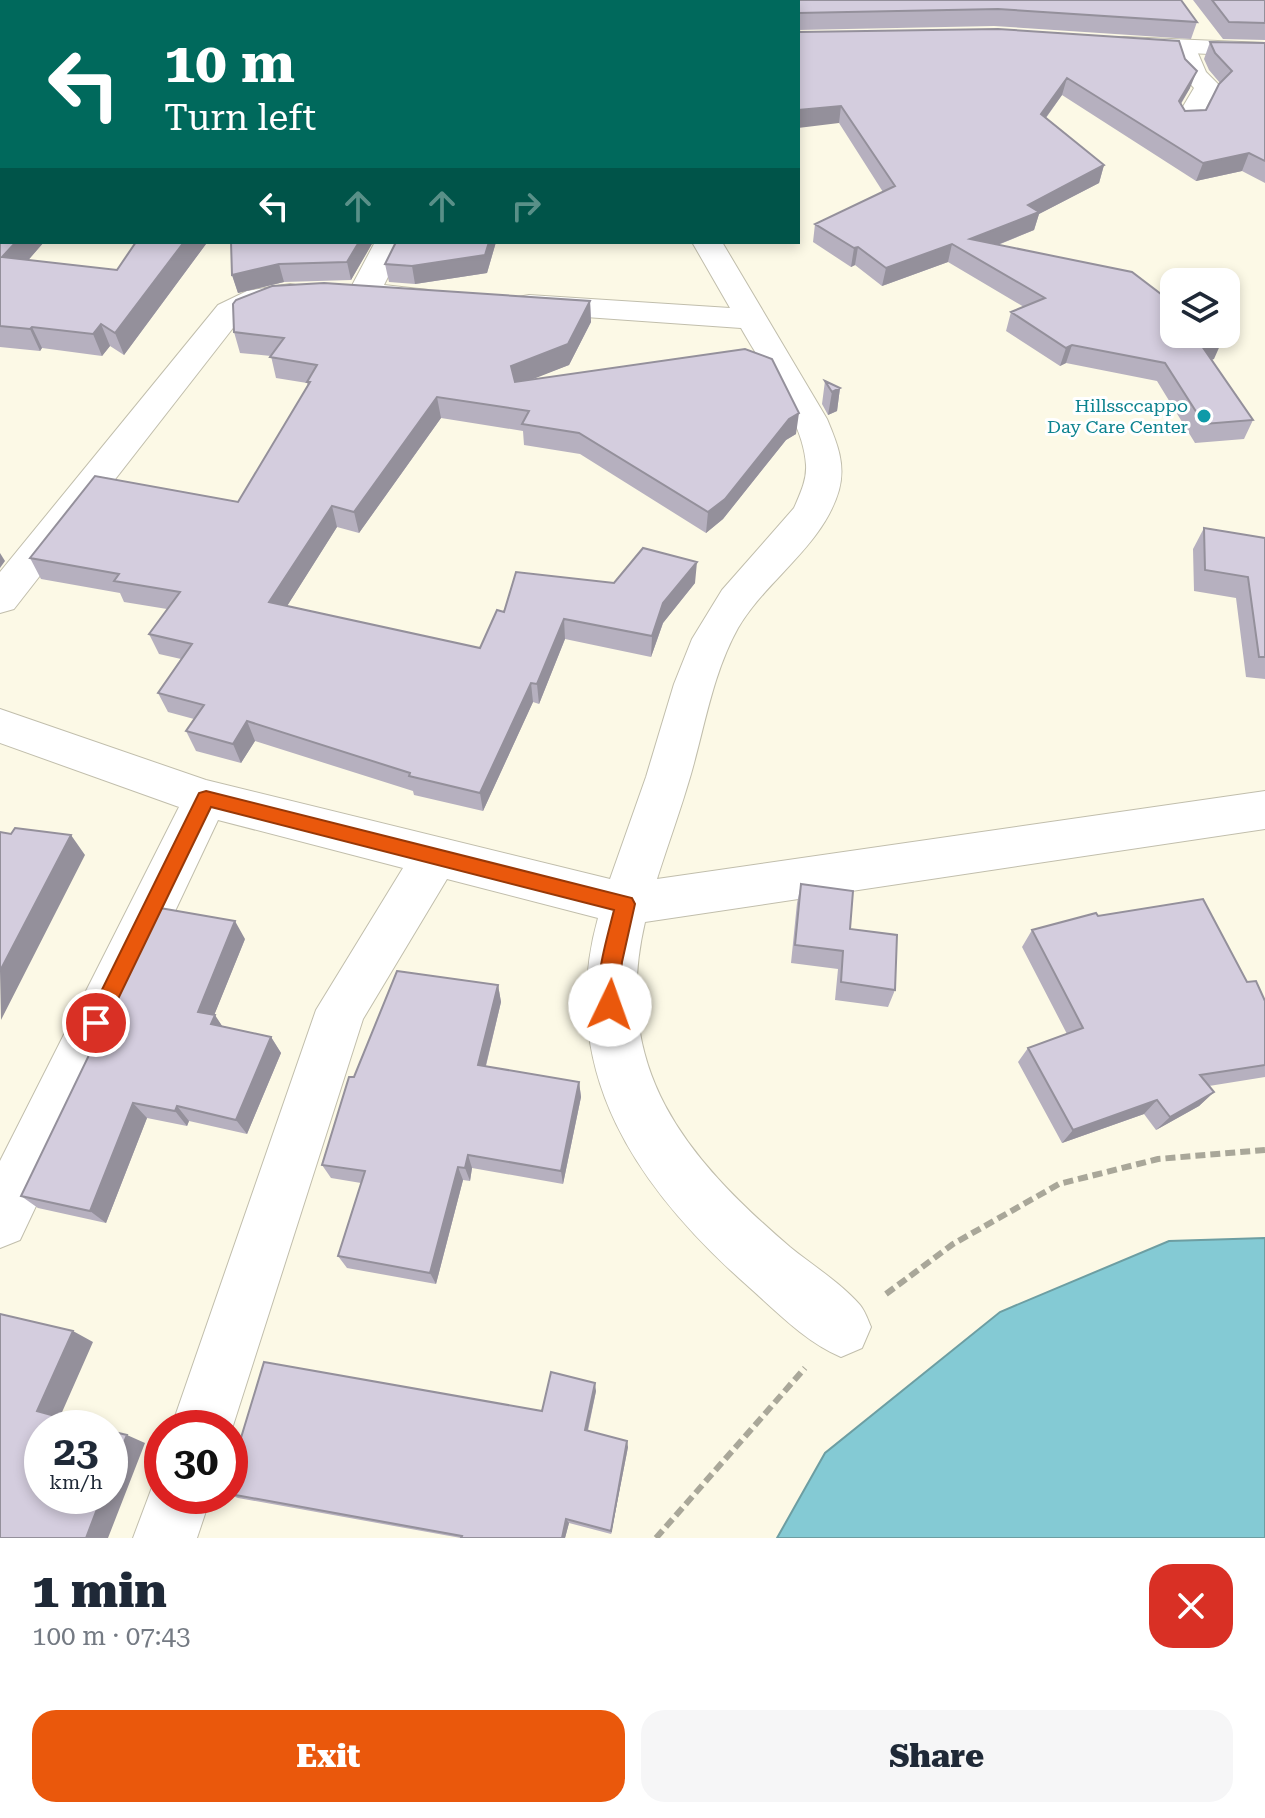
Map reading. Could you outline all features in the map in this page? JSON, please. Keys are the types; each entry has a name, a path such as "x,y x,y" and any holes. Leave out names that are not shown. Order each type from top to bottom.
{"street":[{"path":"1197,24 1214,49"},
{"path":"1105,43 1185,49 1265,50"},
{"path":"1185,49 1195,75 1209,88 1199,96 1188,120"},
{"path":"364,293 389,244"},
{"path":"708,244 810,419 822,450 824,469 821,489 810,516 724,617 697,676 664,793 625,904 612,962 610,1005 618,1061 630,1095 659,1152 698,1200 764,1264 841,1327"},
{"path":"0,599 229,312 247,300 266,294 322,292 442,298"},
{"path":"504,303 751,319"},
{"path":"0,726 206,798 625,904 821,878 1265,810"},
{"path":"0,1220 206,798"},
{"path":"208,1410 341,1010 436,856"},
{"path":"165,1538 173,1514"}],"path":[{"path":"656,1538 841,1327 953,1244 1059,1184 1158,1159 1265,1150"}],"water":[{"path":"1265,1238 1265,1538 777,1538 825,1453 1000,1312 1169,1241"}],"building":[{"path":"800,0 1181,0 1197,22 998,9 800,13"},
{"path":"1212,0 1265,0 1265,23 1229,22"},
{"path":"998,29 1179,41 1185,59 1197,71 1179,101 1185,111 1206,110 1219,84 1232,71 1215,53 1210,42 1265,43 1265,161 1249,153 1203,163 1067,78 1041,114 1104,165 1028,205 1039,212 970,239 1132,272 1160,293 1160,348 1203,348 1253,420 1204,424 1165,363 1072,345 1066,348 1011,312 1045,298 952,244 886,268 858,247 854,248 815,224 895,186 841,106 800,110 800,32"},
{"path":"0,244 14,244 2,257 117,270 135,244 182,244 115,333 101,324 93,334 0,326"},
{"path":"231,244 358,244 347,262 279,264 232,275"},
{"path":"395,244 488,244 485,255 412,266 385,264"},
{"path":"324,283 590,301 568,344 511,366 515,382 745,349 772,359 799,413 789,419 725,499 708,512 579,433 522,424 529,411 437,397 354,512 332,506 269,602 480,648 497,610 504,612 516,572 614,583 643,548 697,562 663,603 652,636 564,619 537,684 531,683 480,793 409,776 410,773 247,721 233,744 186,731 204,705 158,693 192,644 149,634 180,592 114,581 119,574 30,558 95,476 238,502 310,382 307,382 317,365 270,357 284,338 234,332 233,304 272,286"},
{"path":"825,381 840,388 832,392"},
{"path":"1204,528 1265,538 1265,657 1259,657 1248,577 1205,570"},
{"path":"15,828 71,835 0,971 0,832 11,834"},
{"path":"801,884 853,891 850,929 897,935 895,990 841,982 843,951 795,945"},
{"path":"1203,899 1247,982 1256,981 1265,1001 1265,1065 1200,1075 1214,1092 1170,1117 1157,1100 1073,1130 1028,1048 1083,1028 1032,930 1096,913 1098,916"},
{"path":"160,908 235,921 198,1012 215,1015 211,1024 271,1037 236,1120 177,1106 175,1111 133,1103 90,1211 21,1196"},
{"path":"397,971 498,985 478,1065 579,1082 561,1171 468,1155 465,1168 458,1167 430,1273 338,1256 365,1171 322,1165 349,1077 354,1077"},
{"path":"0,1314 73,1331 37,1410 24,1410 24,1514 95,1514 86,1538 0,1538"},
{"path":"264,1362 542,1411 551,1372 595,1383 585,1430 627,1441 611,1531 566,1519 562,1538 461,1538 248,1497 248,1415"}],"place":[{"name":"Hillssccappo Day Care Center","path":"1204,416"}],"route":[{"path":"96,1023 206,798 625,904 612,962 610,1005"}]}
